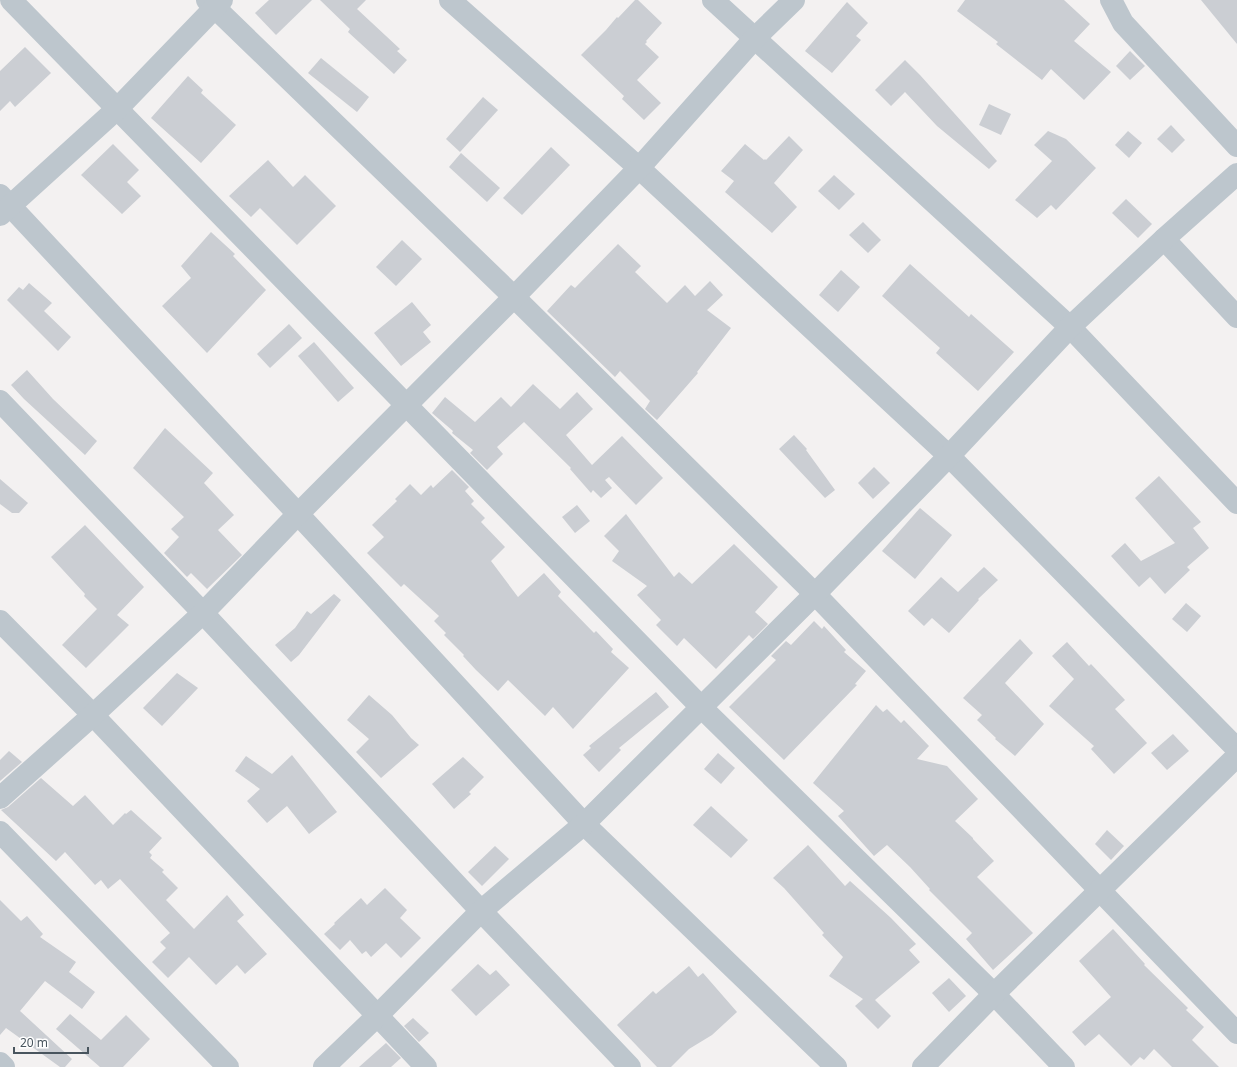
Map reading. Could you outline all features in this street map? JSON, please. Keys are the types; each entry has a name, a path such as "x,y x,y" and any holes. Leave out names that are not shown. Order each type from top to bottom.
{"street":[{"path":"11,0 408,405 701,707 994,994 1064,1067"},
{"path":"450,0 639,168 949,456 1237,749"},
{"path":"713,0 1070,327 1237,503"},
{"path":"0,798 93,715 203,613 298,514 408,405 639,168 754,39 794,0"},
{"path":"1112,0 1123,23 1237,146"},
{"path":"836,1067 584,824 298,514 3,205 118,108 215,2 815,594 1237,1033"},
{"path":"324,1067 481,912 584,824 815,594 949,456 1070,327 1164,239 1237,174"},
{"path":"1164,239 1237,317"},
{"path":"0,401 203,613 481,912 630,1067"},
{"path":"0,621 93,715 426,1067"},
{"path":"923,1067 994,994 1237,756"},
{"path":"0,832 228,1067"},
{"path":"0,1062 4,1067"}],"building":[{"path":"269,0 312,0 276,35 255,13"},
{"path":"320,0 366,0 357,9 400,49 397,51 407,60 394,74 348,32 350,29"},
{"path":"635,0 638,0 662,23 645,44 659,57 637,80 661,103 644,120 622,99 624,96 581,55"},
{"path":"965,0 1064,0 1090,24 1074,41 1111,72 1084,100 1051,69 1042,80 996,44 998,42 957,11"},
{"path":"1201,0 1237,0 1237,44"},
{"path":"847,2 868,23 856,36 861,40 832,73 805,51"},
{"path":"25,47 51,73 15,107 10,101 0,111 0,71"},
{"path":"1130,51 1145,66 1130,80 1116,66"},
{"path":"321,58 369,97 357,112 308,73"},
{"path":"905,60 997,161 989,169 937,126 905,92 891,106 875,90"},
{"path":"188,76 203,90 201,93 236,125 201,163 151,118"},
{"path":"483,97 498,110 460,152 446,139"},
{"path":"989,104 1011,114 1001,135 979,125"},
{"path":"1171,125 1185,140 1172,153 1157,139"},
{"path":"1048,131 1066,139 1096,168 1056,210 1051,205 1037,218 1015,200 1052,161 1034,145"},
{"path":"1128,131 1142,143 1129,158 1115,145"},
{"path":"789,136 803,150 774,183 797,207 772,233 725,192 734,181 721,171 745,144 764,160 766,160"},
{"path":"113,144 139,170 127,182 141,196 122,214 81,175"},
{"path":"551,147 570,165 522,215 503,198"},
{"path":"461,153 500,188 487,202 449,167"},
{"path":"268,160 293,187 305,175 336,206 297,245 260,208 251,217 229,196"},
{"path":"834,175 855,194 839,210 818,191"},
{"path":"1126,199 1152,224 1138,238 1112,213"},
{"path":"863,222 881,240 868,253 849,235"},
{"path":"211,232 235,254 233,256 266,290 207,353 162,306 191,278 181,266"},
{"path":"402,240 422,259 396,286 376,267"},
{"path":"618,244 641,266 635,272 667,303 685,285 695,296 710,281 723,295 707,310 731,328 697,372 698,373 657,420 645,409 650,401 620,371 615,377 547,311 571,285 575,288"},
{"path":"910,264 969,317 971,314 1014,352 978,391 936,353 940,348 882,296"},
{"path":"841,270 860,287 838,312 819,295"},
{"path":"29,283 52,303 44,311 71,337 58,351 7,300 19,287 23,290"},
{"path":"412,302 431,325 423,332 431,342 401,366 374,333"},
{"path":"289,324 302,338 270,368 257,354"},
{"path":"314,342 354,388 338,402 298,356"},
{"path":"27,370 53,399 97,441 85,455 24,399 11,385"},
{"path":"533,384 560,409 577,392 593,409 566,435 592,465 622,436 663,478 636,505 609,477 605,480 612,488 601,498 593,490 591,493 570,469 571,468 524,422 497,447 503,454 487,470 470,453 473,450 452,433 453,431 432,413 445,397 475,422 501,397 511,407"},
{"path":"165,428 213,473 204,483 234,515 218,530 242,555 207,589 191,573 187,577 164,553 179,537 171,529 184,517 133,468"},
{"path":"794,435 807,449 806,450 835,490 825,498 779,449"},
{"path":"874,467 890,483 873,499 858,483"},
{"path":"452,470 469,487 465,491 474,501 471,504 485,518 481,522 505,547 491,561 518,597 544,573 561,592 558,596 594,633 596,631 613,649 611,652 629,668 573,729 553,707 545,716 508,680 498,691 476,670 463,656 464,655 444,635 446,633 434,621 439,616 404,584 401,587 367,553 384,537 372,525 397,501 395,499 410,484 421,495 431,485 433,488"},
{"path":"1159,476 1201,522 1193,528 1209,548 1187,567 1190,570 1165,594 1150,577 1139,587 1111,556 1125,543 1141,561 1175,543 1135,498"},
{"path":"0,479 28,503 19,513 12,513 0,504"},
{"path":"577,505 590,521 575,533 562,517"},
{"path":"920,508 952,535 915,579 882,551"},
{"path":"626,514 674,577 679,572 692,584 734,544 778,587 755,612 768,624 753,639 749,635 716,669 684,638 677,646 656,625 661,620 637,595 647,586 612,561 619,551 604,536"},
{"path":"85,525 144,587 117,615 129,625 86,668 62,645 97,609 51,557"},
{"path":"984,567 998,580 978,599 979,600 949,633 932,618 924,626 908,611 941,577 958,592"},
{"path":"334,594 341,600 299,655 291,662 275,645 295,628 307,611 311,614"},
{"path":"1186,603 1201,616 1187,632 1172,619"},
{"path":"814,621 822,629 824,626 846,650 844,652 866,671 855,684 857,685 784,760 729,707 776,660 771,656 786,641 791,645"},
{"path":"1020,639 1033,653 1005,683 1044,724 1015,756 995,739 996,738 977,720 982,715 963,698"},
{"path":"1067,642 1089,666 1091,664 1125,700 1115,709 1147,743 1114,774 1091,749 1094,746 1049,706 1074,679 1052,656"},
{"path":"177,673 198,688 162,726 143,708"},
{"path":"656,692 669,707 619,748 621,750 599,772 583,755 591,748 589,746"},
{"path":"369,695 392,715 411,738 419,745 381,778 356,752 369,739 347,720"},
{"path":"876,705 883,712 887,709 901,723 904,720 929,746 917,759 947,766 978,799 955,821 994,861 977,877 1033,933 993,970 966,939 972,933 929,890 930,889 910,867 887,845 874,856 838,816 844,811 813,783"},
{"path":"1173,734 1189,751 1167,770 1151,753"},
{"path":"9,751 22,762 0,781 0,760"},
{"path":"718,753 735,768 721,784 704,769"},
{"path":"292,755 337,812 309,834 287,806 267,823 247,801 260,789 235,771 246,756 272,774"},
{"path":"463,757 484,777 469,792 471,794 454,809 432,784"},
{"path":"41,778 73,806 85,795 113,825 125,813 126,814 131,810 162,838 149,852 152,855 150,858 164,870 162,872 178,888 166,900 194,929 227,895 244,915 237,921 267,954 245,974 237,965 216,985 189,957 168,978 152,962 166,948 160,942 170,933 120,879 108,889 101,880 95,885 65,852 56,861 1,810 8,807"},
{"path":"711,806 748,840 731,858 693,825"},
{"path":"1107,830 1124,846 1111,860 1095,844"},
{"path":"808,845 845,886 850,881 891,918 916,944 909,950 920,962 875,1000 891,1016 878,1029 855,1006 863,999 829,976 843,957 822,935 824,933 784,888 773,878"},
{"path":"495,846 509,859 482,886 468,872"},
{"path":"385,888 407,910 400,918 421,938 401,958 386,943 371,957 366,951 362,954 350,940 340,950 324,934 361,898 367,905"},
{"path":"0,900 21,921 27,916 43,934 40,937 76,962 69,972 95,992 82,1009 45,981 20,1011 72,1059 65,1067 60,1067 6,1028 0,1035"},
{"path":"1113,929 1145,964 1144,965 1188,1008 1186,1010 1204,1027 1192,1040 1219,1067 1172,1067 1154,1049 1144,1060 1140,1057 1131,1066 1099,1034 1085,1046 1072,1032 1111,997 1079,961"},
{"path":"478,964 490,975 496,970 510,985 476,1016 451,990"},
{"path":"689,966 698,977 703,973 737,1012 712,1035 689,1049 671,1067 657,1067 617,1025 653,991 656,994"},
{"path":"949,978 966,996 949,1012 932,993"},
{"path":"70,1014 101,1040 126,1015 150,1039 123,1067 100,1067 56,1029"},
{"path":"413,1018 429,1033 419,1042 404,1026"},
{"path":"386,1043 401,1058 391,1067 359,1067"}]}
